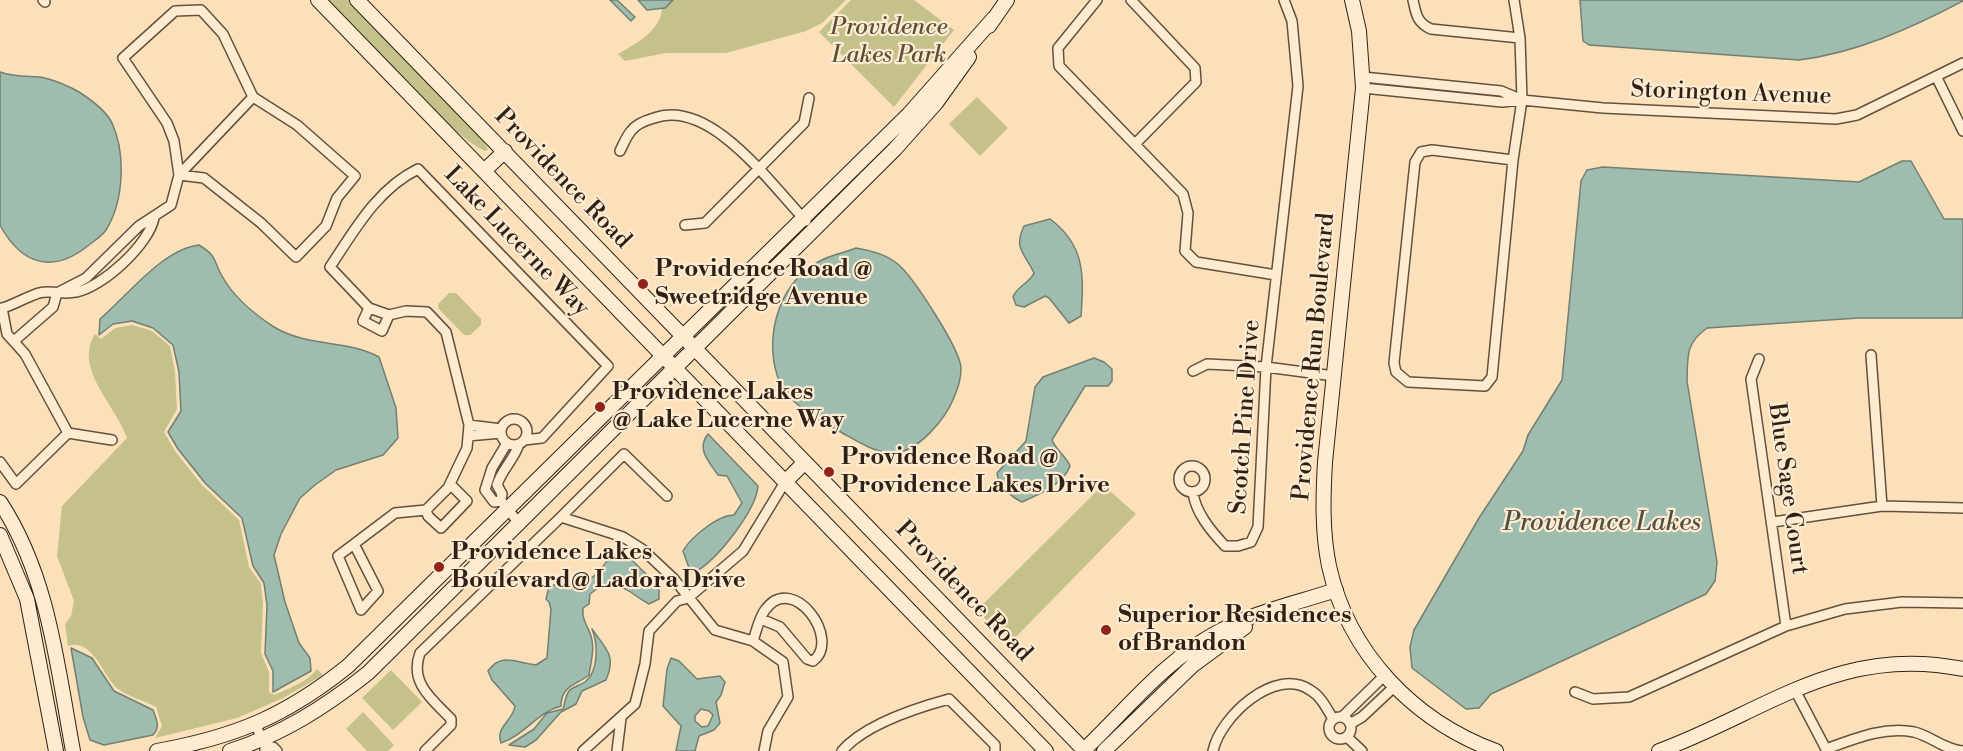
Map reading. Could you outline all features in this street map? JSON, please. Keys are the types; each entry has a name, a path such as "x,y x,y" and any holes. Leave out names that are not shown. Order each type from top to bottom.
{"street":[{"path":"201,10 206,0"},
{"path":"318,0 1046,751"},
{"name":"Providence Road","path":"357,0 1084,751"},
{"path":"1097,0 1058,48 1059,66 1183,194 1188,213 1185,251 1196,262 1276,275"},
{"path":"1131,0 1195,68 1196,82 1136,143"},
{"name":"Scotch Pine Drive","path":"1193,492 1194,503 1214,535 1225,546 1238,546 1251,542 1257,527 1266,367 1298,86 1292,21 1284,0"},
{"name":"Providence Run Boulevard","path":"1352,0 1359,31 1363,82 1325,462 1324,513 1329,564 1336,590 1354,632 1384,676 1394,687 1445,727 1496,751"},
{"path":"1413,0 1417,18 1422,25 1431,29 1520,38"},
{"path":"1513,160 1432,150 1421,152 1417,157 1394,363 1396,372 1408,382 1478,387 1485,386 1492,377 1513,160 1522,100 1520,38 1514,0"},
{"path":"157,751 218,737 255,724 297,704 348,666 505,506 918,104 999,6"},
{"path":"264,746 368,673 814,229 919,123 970,56 999,6"},
{"path":"14,341 53,307 57,292 86,278 139,226 171,205 179,175 174,141 167,123 123,58 175,11 201,10 223,34 253,97 297,125 355,176 337,198 326,226 296,257 261,224 204,178 179,175"},
{"name":"Storington Avenue","path":"1363,82 1502,102 1522,100 1603,108 1836,119 1857,115 1963,63"},
{"path":"1936,76 1963,131"},
{"path":"179,175 253,97"},
{"path":"686,225 705,223 758,171 804,123 809,98"},
{"path":"620,151 632,129 660,116 674,115 703,122 716,130 814,229"},
{"path":"484,171 505,151"},
{"name":"Lake Lucerne Way","path":"426,510 450,484 467,448 469,425 446,332 427,312 406,310 389,315 369,308 330,267 371,206 404,176 418,169 609,366 542,438 523,439"},
{"path":"69,433 25,354 7,334 1,309 40,293 74,293 94,287 121,263 152,230 154,218"},
{"path":"112,254 121,263"},
{"path":"369,308 363,321 382,331 389,315"},
{"path":"1871,355 1882,506"},
{"name":"Blue Sage Court","path":"1759,359 1751,379 1786,626"},
{"path":"1193,371 1207,364 1266,367 1334,376"},
{"path":"468,436 501,431 509,419 518,419 525,424 523,439 516,454 501,471 497,485 505,506 518,522"},
{"path":"469,425 501,431"},
{"path":"501,431 507,443"},
{"path":"69,433 112,440"},
{"path":"0,462 16,484 69,433"},
{"path":"505,506 494,502 485,490 492,468 507,443 523,439"},
{"path":"425,751 451,725 451,719 419,686 416,664 420,653 624,454 667,496"},
{"path":"583,751 634,704 645,664 649,631 677,601 688,598 743,551 785,482 805,462"},
{"path":"354,544 378,591 361,609 338,556 395,513 426,510 428,516 441,528 467,501 450,484"},
{"path":"0,502 22,540 43,593 73,751"},
{"path":"1773,522 1882,506 1963,508"},
{"path":"561,517 623,537 642,549 658,561 715,630 753,641 783,662 788,697 768,731 764,751"},
{"path":"0,535 27,599 56,751"},
{"path":"1084,751 1163,672 1194,646 1232,625 1336,590"},
{"path":"753,641 761,619 765,609 779,600 796,599 808,608 822,642 816,658 807,659 780,627 761,619"},
{"path":"1575,692 1593,699 1629,697 1786,626 1845,609 1902,602 1963,603"},
{"path":"1104,751 1201,657 1228,637 1276,609"},
{"path":"1659,751 1795,690 1841,672 1877,665 1935,664 1963,669"},
{"path":"1350,724 1351,731 1347,737 1336,739 1330,735 1329,724 1384,676"},
{"path":"1213,751 1219,733 1235,712 1260,694 1287,683 1310,690 1338,718 1350,724"},
{"path":"1350,724 1362,717 1394,687"},
{"path":"1795,690 1826,750 1873,732 1914,732 1955,751 1963,751"},
{"path":"842,751 849,743 887,721 949,699 995,745 995,751"},
{"path":"617,751 621,718"},
{"path":"255,724 264,746"},
{"path":"1347,737 1362,751"},
{"path":"230,751 264,746 273,747 277,751"}],"green space":[{"path":"323,0 351,0 480,134 488,150 485,151 468,141 423,103"},
{"path":"673,0 846,0 822,23 806,31 726,53 666,53 625,61 618,54 646,36 661,16 662,8"},
{"name":"Providence Lakes Park","path":"851,0 914,0 954,30 894,107 819,32"},
{"path":"977,97 1008,128 980,156 949,124"},
{"path":"449,293 456,293 481,319 481,325 470,335 464,335 439,309 438,304"},
{"path":"132,325 152,331 170,346 175,372 177,409 164,432 175,451 202,485 239,520 249,567 261,584 263,604 261,653 269,672 269,692 274,695 292,687 304,681 317,669 323,675 283,698 237,718 155,738 162,726 156,707 118,689 91,652 84,647 68,646 65,624 71,616 74,601 57,556 62,506 127,438 93,374 89,360 90,347 95,334 101,339 115,328"},
{"path":"1103,485 1136,514 1009,644 977,610"},
{"path":"391,670 422,702 393,730 362,698"},
{"path":"363,712 394,745 388,751 367,751 346,729"}],"water":[{"path":"610,0 617,0 635,17 631,21"},
{"path":"638,0 673,0 665,8 647,10"},
{"path":"1580,0 1963,1 1883,38 1841,52 1799,60 1589,45 1583,41"},
{"path":"0,72 15,76 45,78 75,90 106,114 116,135 120,149 121,177 120,192 112,218 100,236 75,254 62,260 38,261 28,256 8,238 0,225"},
{"name":"Providence Lakes","path":"1902,161 1911,161 1944,219 1963,219 1963,318 1859,318 1707,328 1700,334 1689,351 1687,381 1717,562 1715,581 1706,594 1491,694 1479,708 1466,709 1412,668 1410,647 1414,630 1479,518 1523,451 1528,435 1562,380 1581,181 1587,170 1603,167 1859,182"},
{"path":"1050,219 1070,239 1080,262 1081,316 1069,323 1045,296 1024,307 1016,305 1013,297 1034,273 1020,246 1024,226"},
{"path":"199,245 212,255 222,276 238,298 274,327 301,338 354,348 379,357 396,408 398,438 383,455 336,470 315,485 300,498 281,534 274,555 285,602 299,643 310,658 311,671 273,692 273,671 265,654 267,605 264,583 253,566 242,518 205,483 178,449 168,432 181,411 179,372 173,345 153,328 132,321 113,324 99,335 100,319 146,274 172,255"},
{"path":"856,248 880,254 901,267 917,286 936,316 953,346 961,368 951,404 938,423 921,441 901,452 891,453 870,448 814,417 785,392 775,369 773,334 783,300 792,285 818,262"},
{"path":"1094,358 1104,362 1112,369 1112,381 1108,386 1085,386 1052,440 1070,466 1067,472 1050,488 1022,502 1006,490 997,473 1026,441 1035,387 1043,377"},
{"path":"708,434 758,486 751,508 735,533 706,565 697,571 689,568 683,551 692,539 706,528 720,519 734,515 742,503 727,476 718,475 705,455 703,445"},
{"path":"620,552 629,557 659,587 659,599 649,604 628,590 602,585 590,594 589,604 583,608 584,619 593,645 589,675 566,690 561,706 545,713 517,735 501,743 500,733 515,706 492,680 488,671 493,665 504,660 536,665 547,658 551,609 546,599 549,587 591,578 597,574 611,554"},
{"path":"592,629 610,658 606,680 582,691 576,704 561,712 536,740 525,747 509,745 534,729 547,713 563,709 569,691 590,677 596,657"},
{"path":"71,648 92,658 114,691 153,710 157,726 153,735 104,745 90,740 83,717"},
{"path":"671,658 679,661 697,679 720,676 725,682 716,702 720,723 714,730 699,736 695,751 676,751 681,726 663,706 667,669","holes":["701,709 713,715 708,726 702,727 695,721 695,716"]}],"place":[{"name":"Providence Road @ Sweetridge Avenue","path":"643,284"},
{"name":"Providence Lakes @ Lake Lucerne Way","path":"600,407"},
{"name":"Providence Road @ Providence Lakes Drive","path":"829,472"},
{"name":"Providence Lakes Boulevard@ Ladora Drive","path":"439,567"},
{"name":"Superior Residences of Brandon","path":"1106,630"}]}
